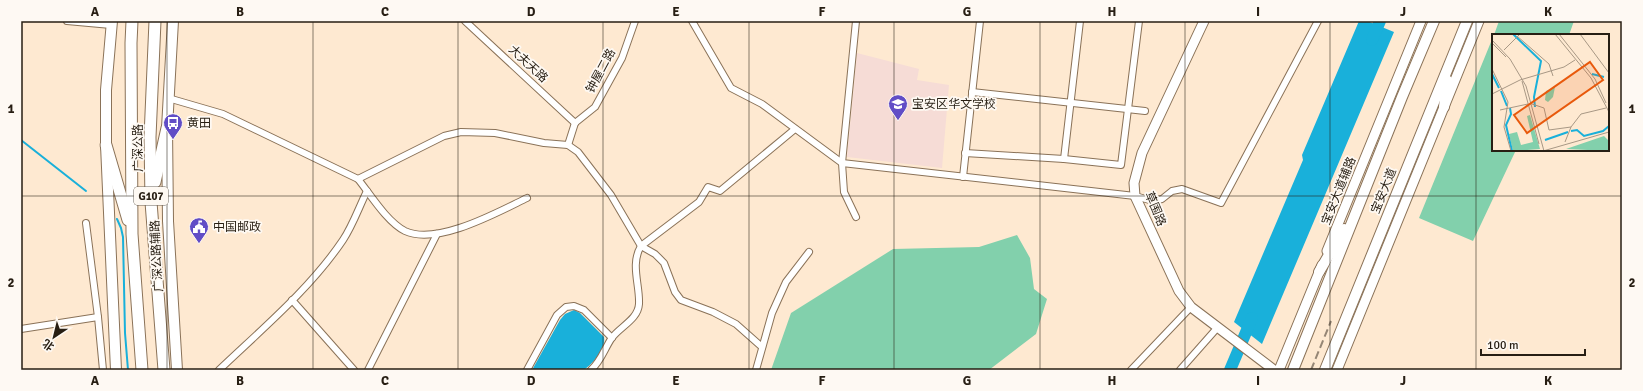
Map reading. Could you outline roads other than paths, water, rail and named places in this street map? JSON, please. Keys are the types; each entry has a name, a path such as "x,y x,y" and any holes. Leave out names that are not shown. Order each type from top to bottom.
{"highway":[{"name":"广深公路","path":"132,21 132,234 142,370"},
{"name":"广深公路","path":"155,21 150,137 151,202 164,370"},
{"path":"151,202 167,128"},
{"path":"106,145 132,234"}],"main road":[{"name":"广深公路辅路","path":"173,21 167,128 168,228 178,370"},
{"name":"草围路","path":"1204,21 1142,153 1134,182 1135,196 1179,291 1191,307 1274,370"},
{"name":"宝安大道辅路","path":"1279,370 1421,21"},
{"name":"宝安大道","path":"1293,370 1434,21"},
{"name":"宝安大道","path":"1325,370 1467,21"},
{"path":"1337,370 1479,21"},
{"path":"111,23 106,90 106,145 116,370"},
{"path":"1444,107 1449,66"},
{"path":"1319,272 1361,200"}],"street":[{"path":"67,21 111,23"},
{"name":"大夫天路","path":"466,21 575,124"},
{"name":"钟屋二路","path":"575,124 595,107 622,58 635,21"},
{"path":"692,21 731,88 762,104 842,163 1135,196 1153,201 1162,199 1172,191 1182,189 1221,203 1318,21"},
{"path":"856,21 842,163 844,192 856,217"},
{"path":"963,177 980,21"},
{"path":"1064,159 1080,21"},
{"path":"965,153 1064,159 1121,165 1139,21"},
{"path":"972,92 1145,111"},
{"path":"168,98 223,114 358,179 390,218 406,231 417,234 437,234 474,223 527,198"},
{"path":"568,145 575,124"},
{"path":"591,370 598,364 612,338 637,313 639,304 636,254 640,246 699,202 708,187 720,191 795,128"},
{"path":"358,179 444,136 461,132 495,133 544,144 568,145 578,152 612,196 640,246 655,254 664,264 675,292 681,300 712,312 736,324 762,347"},
{"path":"219,370 280,313 328,260 344,238 367,191"},
{"path":"86,223 103,370"},
{"path":"368,370 437,234"},
{"path":"756,370 772,313 786,282 809,252"},
{"path":"292,300 354,370"},
{"path":"527,370 556,315 566,307 574,306 584,310 612,338"},
{"path":"1131,370 1191,307"},
{"path":"21,329 98,317"},
{"path":"1180,370 1218,327"}],"water":[{"path":"1359,21 1367,21 1394,32 1262,344 1234,322 1303,160 1302,155"},
{"path":"574,310 580,313 604,337 601,351 591,364 584,370 532,370 560,320 565,314"}],"waterway":[{"path":"1372,40 1380,21"},
{"path":"21,140 86,191"},
{"path":"117,219 123,237 125,333 128,370"},
{"path":"1230,370 1252,318"}],"railway":[{"path":"1311,370 1331,321"}],"place":[{"name":"宝安区华文学校","path":"898,121"},
{"name":"黄田","path":"173,140"},
{"name":"中国邮政","path":"199,244"}]}
